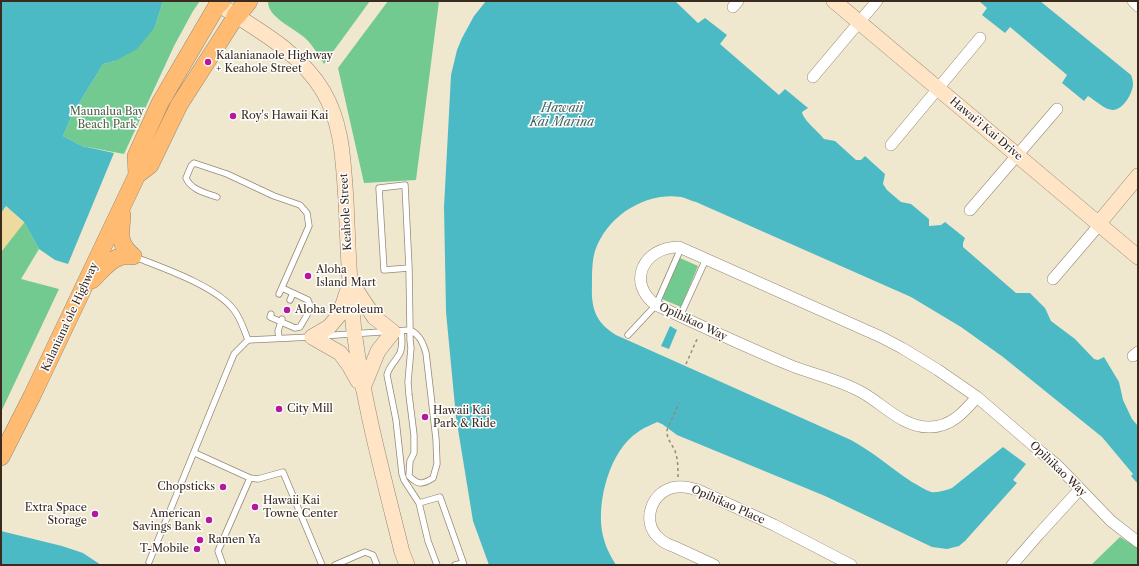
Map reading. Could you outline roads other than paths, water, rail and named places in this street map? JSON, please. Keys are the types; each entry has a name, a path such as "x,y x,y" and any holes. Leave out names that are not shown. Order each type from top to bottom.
{"highway":[{"name":"Kalaniana’ole Highway","path":"236,16 248,1"}],"main road":[{"name":"Hawai’i Kai Drive","path":"834,1 1138,257"},
{"name":"Keahole Street","path":"218,2 291,53 302,63 320,86 334,112 342,146 354,334 366,406 402,561"},
{"name":"Kalaniana’ole Highway","path":"137,175 136,156 160,103 218,2"},
{"name":"Kalaniana’ole Highway","path":"1,457 84,289 137,175 150,165 179,105 236,16"},
{"path":"1099,224 1138,176"},
{"path":"123,204 122,243 126,250 133,256"},
{"path":"84,289 107,264 120,256 133,256"},
{"path":"350,281 374,317 397,331 378,351 363,389"},
{"path":"350,281 340,314 329,327 312,337 340,353 363,389"}],"street":[{"path":"813,77 877,1"},
{"path":"1133,1 1138,6"},
{"path":"891,145 980,38"},
{"path":"970,210 1057,109"},
{"path":"1053,280 1099,224"},
{"name":"Opihikao Way","path":"977,397 966,410 948,423 930,427 904,421 854,388 805,371 656,305 650,301 643,291 641,284 642,268 649,257 655,252 670,247 681,248 895,344 932,366 977,397 1057,465 1111,521 1138,542"},
{"name":"Opihikao Place","path":"714,565 662,541 654,533 650,520 651,507 658,496 666,490 677,487 698,490 774,525 851,565"},
{"path":"1012,565 1080,490"}],"lane":[{"path":"217,197 195,188 188,183 186,178 191,166 194,163 227,174 300,205 307,213 309,226 279,294"},
{"path":"149,562 195,453 234,354 248,340 410,330 416,333 423,341 426,353 436,439 437,464 433,478 425,483 415,482 409,476 410,461 414,453 414,435 408,382 411,348 410,340 410,330 409,268 405,185 379,188 384,270 409,268"},
{"path":"628,335 656,305 681,248"},
{"path":"133,256 183,276 221,296 240,319 248,340"},
{"path":"680,316 706,259"},
{"path":"271,314 270,317 295,328 300,327 310,309 308,300 282,288"},
{"path":"290,300 293,293"},
{"path":"279,338 278,331 281,321"},
{"path":"397,331 402,346 400,352 389,368 387,375 396,420 402,474 404,480 419,502 428,541 437,565"},
{"path":"195,453 250,478 258,479 283,472 322,565"},
{"path":"223,565 218,551 250,478"},
{"path":"419,502 440,497 464,564 456,565"},
{"path":"335,565 365,552 373,555 377,565"}],"water":[{"path":"1,1 163,1 155,27 137,49 115,61 103,64 72,115 63,136 82,146 114,153 68,264 55,260 39,249 24,222 6,206 1,213"},
{"name":"Hawaii Kai Marina","path":"486,1 675,1 698,23 705,18 727,35 720,44 779,95 785,89 808,108 802,112 803,115 824,139 835,141 856,160 861,160 865,156 885,174 883,184 887,190 901,202 911,204 929,219 929,226 941,225 945,222 965,238 963,247 1016,293 1030,293 1045,308 1051,321 1075,339 1094,359 1098,360 1104,357 1119,382 1123,400 1132,419 1138,426 1138,484 1131,476 1133,474 1102,437 1003,357 961,327 911,297 696,202 681,197 667,196 654,198 641,203 618,217 608,227 595,251 592,267 592,300 596,314 603,325 609,330 616,335 851,440 912,482 931,492 939,492 952,488 1003,447 1026,464 1013,480 1017,483 959,546 947,549 932,547 825,496 677,435 657,422 640,431 628,440 613,463 608,477 602,505 602,531 607,548 616,565 489,565 473,521 456,417 446,312 444,207 451,75 457,50 462,38 474,16"},
{"path":"979,1 1040,1 1131,75 1133,88 1127,100 1120,107 1113,110 1103,107 1088,96 1084,101 1062,83 1067,75 1010,27 1005,33 982,15 987,8"},
{"path":"670,326 677,330 669,349 661,346"},
{"path":"1,531 62,546 83,553 101,565 1,565"}],"place":[{"name":"Kalanianaole Highway + Keahole Street","path":"208,62"},
{"name":"Roy's Hawaii Kai","path":"233,116"},
{"name":"Aloha Island Mart","path":"308,276"},
{"name":"Aloha Petroleum","path":"287,310"},
{"name":"City Mill","path":"279,409"},
{"name":"Hawaii Kai Park & Ride","path":"425,417"},
{"name":"Chopsticks","path":"223,487"},
{"name":"Hawaii Kai Towne Center","path":"255,507"},
{"name":"Extra Space Storage","path":"95,514"},
{"name":"American Savings Bank","path":"209,520"},
{"name":"Ramen Ya","path":"200,540"},
{"name":"T-Mobile","path":"197,549"}],"park label":[{"name":"Maunalua Bay Beach Park","path":"107,118"}]}
